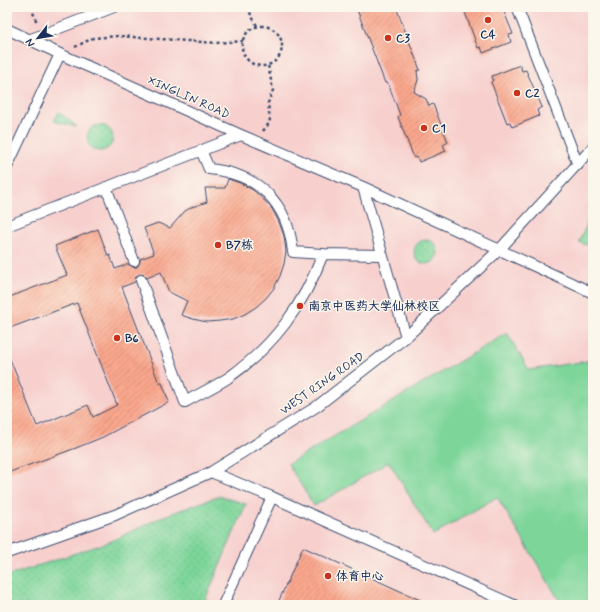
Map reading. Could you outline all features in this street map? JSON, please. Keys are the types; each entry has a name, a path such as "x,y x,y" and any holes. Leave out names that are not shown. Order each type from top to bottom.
{"lane":[{"path":"31,39 114,7"},
{"path":"517,7 578,165"},
{"name":"XINGLIN ROAD","path":"7,29 241,135 363,187 593,293"},
{"path":"7,167 60,54"},
{"path":"7,226 241,135"},
{"name":"WEST RING ROAD","path":"7,553 115,515 211,472 316,407 406,338 500,249 593,147"},
{"path":"201,150 209,169 229,172 248,179 270,195 284,216 292,240 293,252 382,255"},
{"path":"363,187 406,338"},
{"path":"106,188 134,261"},
{"path":"140,280 185,402 244,367 274,338 290,319 303,298 314,277 322,254"},
{"path":"211,472 272,497 514,605"},
{"path":"224,605 272,497"}],"path":[{"path":"247,7 257,27"},
{"path":"257,27 270,27 276,31 282,43 282,50 279,57 275,62 268,65 262,66 249,61 242,49 245,35 250,30 257,27"},
{"path":"60,54 93,38 112,37 216,43 243,41"},
{"path":"255,140 270,122 268,103 273,90 268,65"}],"shaded area":[{"name":"南京中医药大学仙林校区","path":"7,7 593,7 593,605 7,605"}],"green space":[{"path":"59,112 77,127 54,121"},
{"path":"100,125 109,129 113,138 109,147 100,151 91,147 87,138 91,129"},
{"path":"593,210 593,247 579,242"},
{"path":"426,240 434,244 438,252 434,260 426,264 418,260 414,252 418,244"},
{"path":"507,333 529,370 593,360 593,597 579,605 562,605 497,497 433,535 389,462 314,506 288,464"},
{"path":"219,496 246,504 203,605 7,605 7,576 109,542 164,516"}],"building":[{"path":"356,7 396,7 420,70 417,71 418,80 414,92 426,99 429,106 433,104 448,142 443,145 446,151 419,162 417,157 414,158 398,117 400,115 388,83 385,83"},
{"name":"C4","path":"463,7 502,7 513,34 509,35 511,42 483,53 481,47 478,48"},
{"name":"C2","path":"520,65 522,71 526,70 542,107 537,110 539,116 512,127 510,122 507,123 491,82 493,80 492,76"},
{"path":"228,179 253,190 272,209 279,222 284,236 286,251 284,264 274,288 256,307 245,314 233,319 207,322 181,315 187,301 169,292 161,272 147,278 143,274 136,276 135,282 122,287 159,383 162,383 169,402 103,437 7,473 7,352 37,426 88,405 93,417 117,405 77,303 7,329 7,298 67,275 55,246 98,229 108,256 110,255 115,269 128,264 133,267 137,267 140,259 154,254 144,228 158,223 170,228 185,211 207,202 205,188 225,188"},
{"name":"体育中心","path":"303,547 431,605 277,605"}],"place":[{"name":"C4","path":"488,20"},
{"name":"C3","path":"388,38"},
{"name":"C2","path":"517,93"},
{"name":"C1","path":"424,128"},
{"name":"B7栋","path":"218,245"},
{"name":"南京中医药大学仙林校区","path":"300,306"},
{"name":"B6","path":"117,338"},
{"name":"体育中心","path":"328,576"}]}
